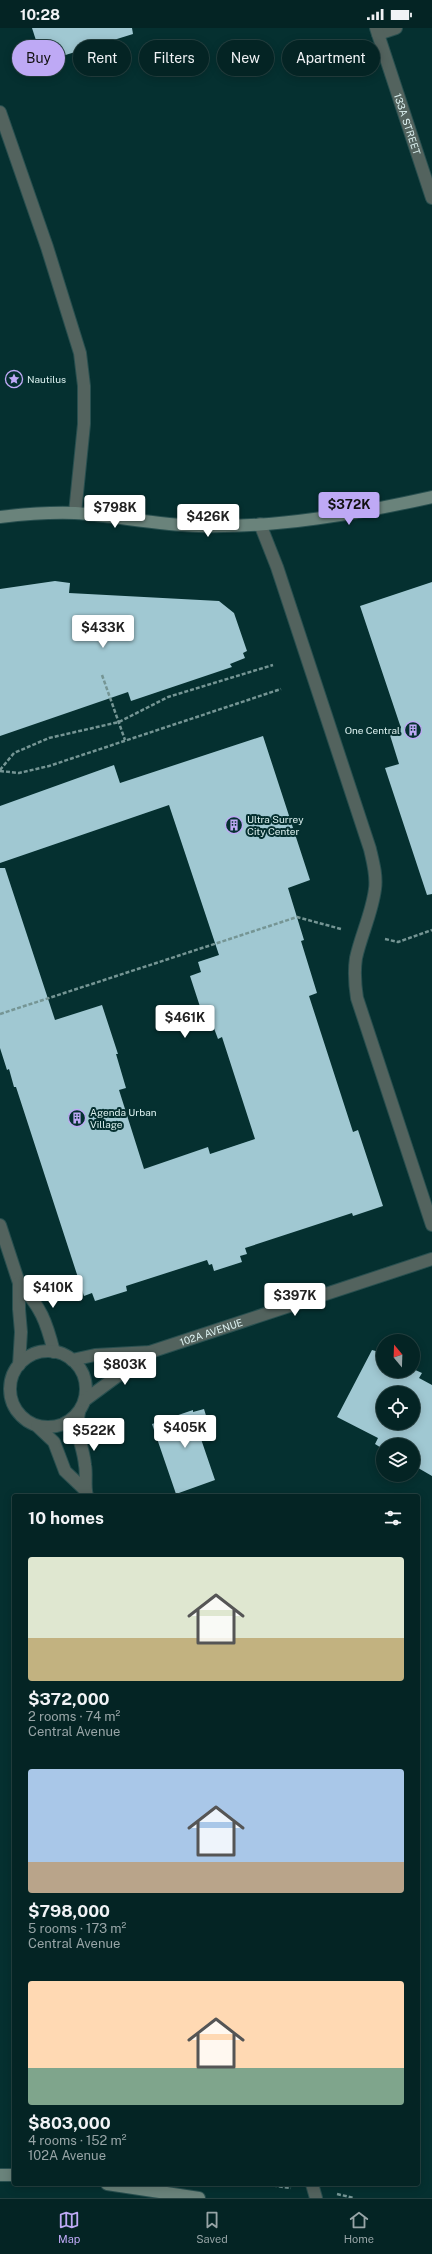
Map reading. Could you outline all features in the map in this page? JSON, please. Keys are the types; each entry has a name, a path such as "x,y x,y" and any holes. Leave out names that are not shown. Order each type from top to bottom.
{"street":[{"path":"377,31 396,28"},
{"name":"133A STREET","path":"377,31 432,198"},
{"path":"0,112 47,247 80,353 84,386 84,424 75,513"},
{"path":"0,517 48,513 75,513 197,526 260,524 335,516 432,497"},
{"path":"260,524 275,561 370,849 374,867 375,887 364,933 356,958 355,979 357,998 432,1225"},
{"path":"0,1225 19,1283 21,1332 18,1365 10,1382 12,1404 27,1421 38,1426 49,1428 60,1426 71,1420 79,1412"},
{"name":"102A AVENUE","path":"72,1360 95,1355 150,1352 432,1259"},
{"path":"19,1283 36,1302 46,1322 54,1352"},
{"path":"18,1365 35,1354 54,1352 72,1360 80,1368 84,1378 85,1400 79,1412 76,1426 85,1464 86,1493"},
{"name":"102A AVENUE","path":"85,1400 150,1352"},
{"path":"38,1426 54,1442 65,1471 86,1493"},
{"path":"0,2175 12,2175"},
{"path":"120,2186 199,2198"},
{"path":"313,2186 316,2198"}],"path":[{"path":"0,771 14,754 50,738 118,722 168,697 273,665"},
{"path":"102,675 125,740"},
{"path":"0,771 19,773 49,766 281,688"},
{"path":"0,1014 297,917 344,930"},
{"path":"364,933 398,942 432,930"},
{"path":"344,2195 354,2198"}],"building":[{"path":"32,28 132,28 133,34 114,40 73,40 73,53 65,55 65,40 36,40"},
{"path":"55,581 70,583 69,593 219,601 234,613 247,651 243,653 245,658 230,664 232,667 131,701 128,692 0,736 0,589"},
{"name":"One Central","path":"432,582 432,894 427,895 385,768 399,764 389,732 401,728 360,606"},
{"name":"Agenda Urban Village","path":"263,736 310,880 288,888 304,940 301,941 317,993 309,996 353,1132 358,1130 383,1206 353,1216 352,1213 245,1248 247,1254 240,1256 242,1262 214,1271 212,1264 209,1265 207,1260 126,1286 127,1291 95,1301 92,1293 84,1296 16,1087 14,1087 9,1069 7,1070 0,1048 0,868 5,868 55,1020 102,1005 118,1054 116,1054 126,1088 119,1090 144,1169 208,1147 210,1154 255,1139 222,1037 218,1039 212,1023 206,1025 190,976 201,972 198,962 219,955 169,805 0,863 0,806 114,765 120,783"},
{"path":"372,1350 376,1351 376,1378 419,1378 432,1385 432,1476 420,1469 420,1438 378,1438 337,1417"},
{"path":"204,1409 212,1435 201,1439 215,1480 176,1494 152,1424 193,1410 193,1412"}],"place":[{"name":"Nautilus","path":"14,379"},
{"name":"One Central","path":"413,730"},
{"name":"Ultra Surrey City Center","path":"234,825"},
{"name":"Agenda Urban Village","path":"77,1118"}]}
